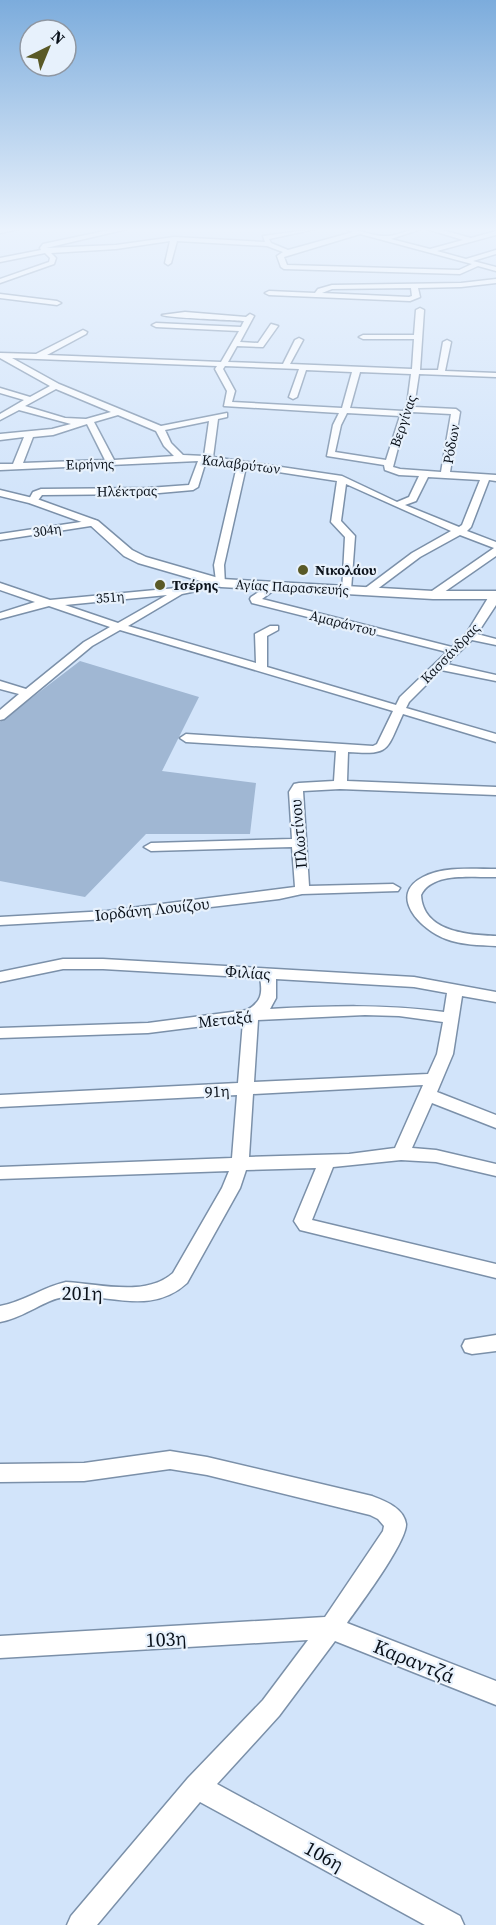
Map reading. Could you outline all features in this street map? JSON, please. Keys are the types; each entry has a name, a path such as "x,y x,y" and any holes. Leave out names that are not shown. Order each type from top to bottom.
{"street":[{"path":"202,327 206,319"},
{"path":"249,319 233,344 225,365 219,369 231,391 227,404 343,411 406,412"},
{"name":"Βεργίνας","path":"419,319 414,390 388,468 392,471 424,474"},
{"path":"156,325 242,329"},
{"path":"233,344 260,345 274,326"},
{"path":"36,358 83,332"},
{"path":"363,337 417,338"},
{"path":"285,367 299,340"},
{"path":"441,373 447,342"},
{"path":"2,356 98,363 225,365 496,375"},
{"path":"2,356 56,386 160,429 225,415"},
{"path":"293,397 303,368"},
{"path":"356,370 337,425 330,454 389,463"},
{"path":"0,417 56,386"},
{"path":"0,391 30,400"},
{"path":"20,406 24,410 71,422 90,422"},
{"path":"71,422 108,409"},
{"path":"0,437 53,432 118,412"},
{"name":"Ρόδων","path":"406,412 456,412 445,475"},
{"path":"208,459 214,418"},
{"path":"90,422 111,464"},
{"name":"Καλαβρύτων","path":"160,429 167,444 181,458 242,463 342,479 396,506 496,546"},
{"path":"17,466 29,435"},
{"name":"Ειρήνης","path":"0,467 111,464 181,458"},
{"name":"Ηλέκτρας","path":"33,501 36,494 41,492 187,489 195,485 201,463 208,459"},
{"path":"221,583 219,565 242,463"},
{"path":"368,591 408,561 466,527 491,478 424,474 414,497 396,506"},
{"path":"342,479 336,522 350,536 346,590"},
{"name":"Αγίας Παρασκευής","path":"0,493 33,501 94,523 134,556 221,583 433,595 496,595"},
{"name":"304η","path":"0,537 94,523"},
{"path":"433,595 496,551"},
{"name":"351η","path":"0,616 47,603 187,590 221,583"},
{"name":"Αμαράντου","path":"274,585 255,599 256,601 456,651"},
{"path":"0,586 117,626 496,738"},
{"path":"0,716 88,644 170,596 187,590"},
{"name":"Κασσάνδρας","path":"342,749 376,750 382,746 402,709 404,700 456,651 470,636 476,625 491,619 496,595"},
{"path":"261,668 263,657 260,646 261,634 274,628"},
{"path":"470,636 496,642"},
{"path":"438,666 496,678"},
{"path":"0,685 28,693"},
{"path":"186,738 342,749 340,785 496,791"},
{"name":"Πλωτίνου","path":"302,890 301,843 295,792 299,787 307,785 340,785"},
{"path":"151,847 301,843"},
{"path":"496,873 440,876 427,880 418,887 413,898 417,912 434,928 450,936 468,940 496,940"},
{"name":"Ιορδάνη Λουίζου","path":"0,921 107,915 302,890 393,888"},
{"name":"Φιλίας","path":"0,977 31,969 73,964 177,967 414,982 496,997"},
{"path":"240,1164 251,1015 263,1008 270,999 271,991 267,974"},
{"path":"401,1154 449,1040 449,1018 455,988"},
{"name":"Μεταξά","path":"0,1033 147,1028 251,1015 365,1011 399,1011 449,1018"},
{"path":"431,1086 496,1122"},
{"name":"91η","path":"0,1101 246,1090 431,1086"},
{"path":"0,1173 327,1161 401,1154 445,1157 496,1170"},
{"path":"327,1161 303,1221 306,1225 428,1257 496,1271"},
{"name":"201η","path":"0,1314 13,1313 28,1307 47,1294 66,1289 136,1295 169,1288 187,1270 231,1188 240,1164"},
{"path":"472,1346 496,1343"},
{"path":"0,1473 84,1472 170,1460 240,1474 372,1506 386,1512 395,1523 394,1534 331,1628 271,1708 197,1787 80,1925"},
{"name":"103η","path":"0,1647 331,1628"},
{"name":"Καραντζά","path":"331,1628 496,1694"},
{"name":"106η","path":"197,1787 451,1925"}],"shaded area":[{"path":"80,661 199,697 162,771 256,783 250,834 146,834 85,897 0,881 0,722"}],"place":[{"name":"Νικολάου","path":"303,570"},
{"name":"Τσέρης","path":"160,585"}]}
